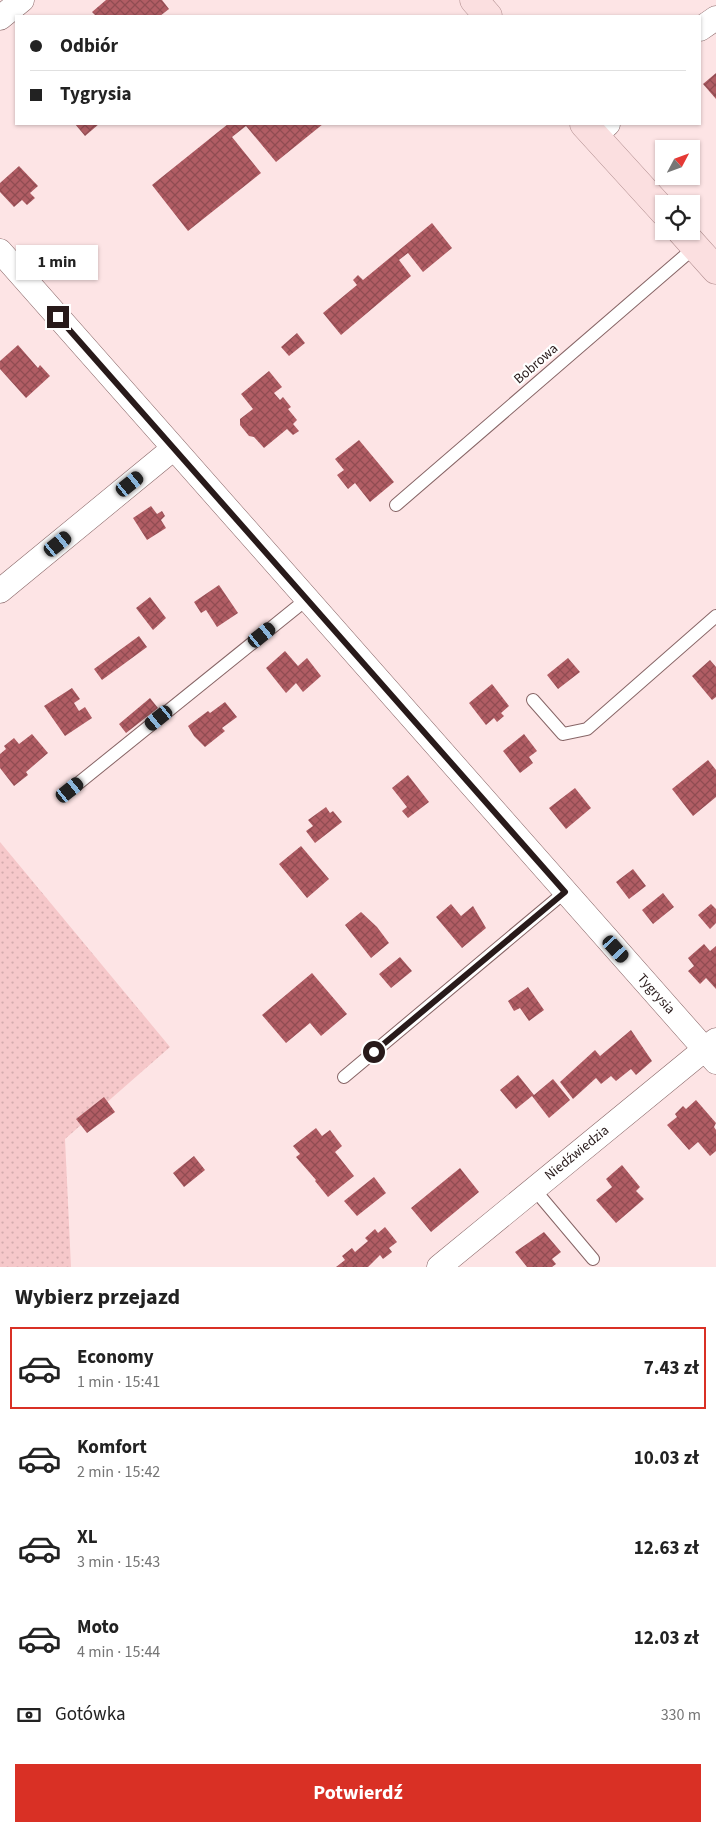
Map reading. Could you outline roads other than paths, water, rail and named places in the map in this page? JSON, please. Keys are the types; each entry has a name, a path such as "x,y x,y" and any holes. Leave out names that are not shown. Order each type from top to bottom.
{"main road":[{"path":"474,0 487,15"},
{"path":"596,128 655,201"},
{"path":"689,240 716,270"}],"street":[{"path":"0,18 22,0"},
{"path":"701,28 716,18"},
{"name":"Tygrysia","path":"0,251 565,892 712,1050"},
{"path":"0,591 174,448"},
{"name":"Niedźwiedzia","path":"438,1267 534,1188 712,1050"}],"lane":[{"name":"Bobrowa","path":"396,505 687,240"},
{"path":"70,790 307,599"},
{"path":"533,700 563,734 587,729 716,616"},
{"path":"344,1077 565,892"},
{"path":"534,1188 593,1259"}]}
